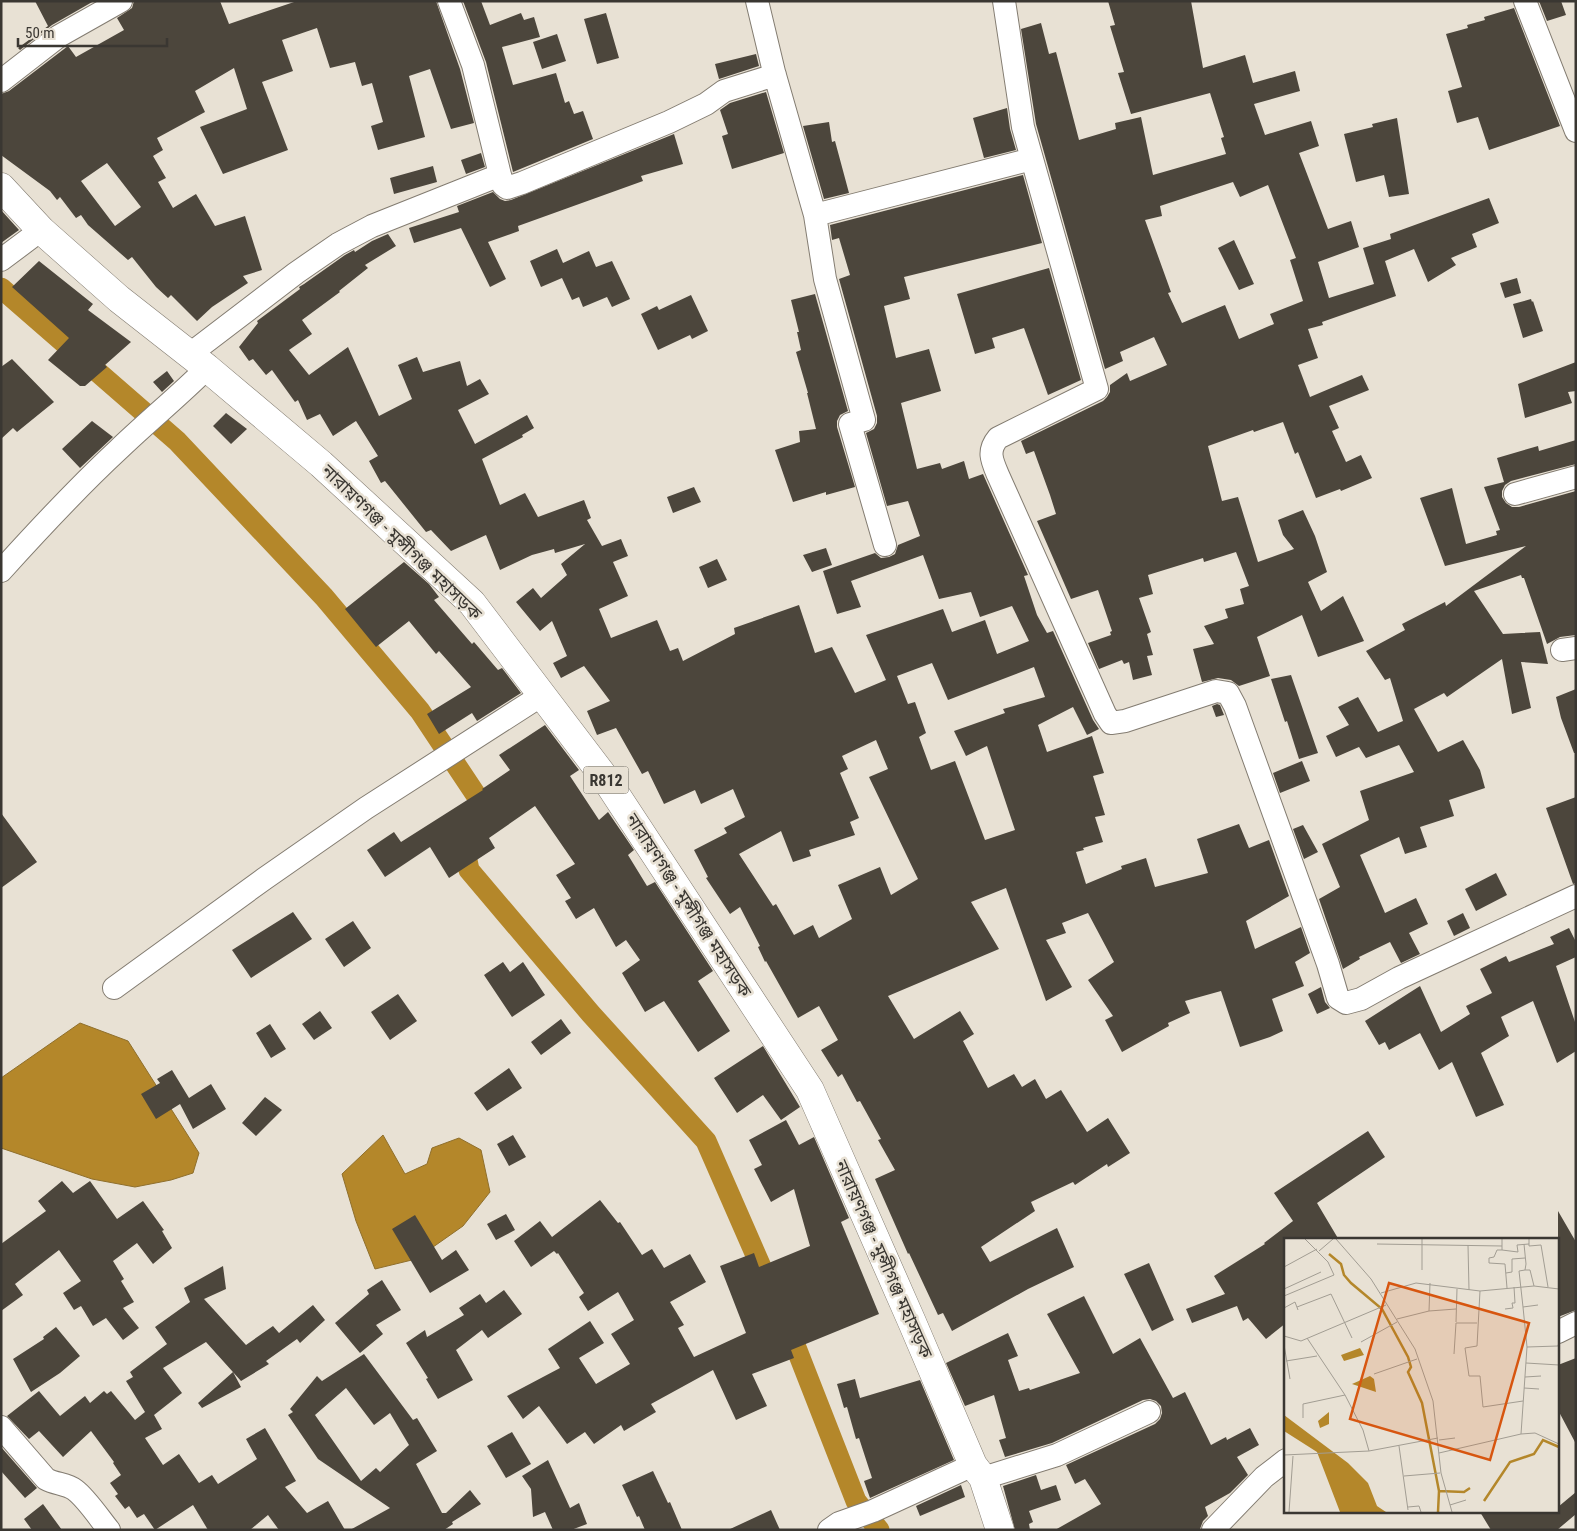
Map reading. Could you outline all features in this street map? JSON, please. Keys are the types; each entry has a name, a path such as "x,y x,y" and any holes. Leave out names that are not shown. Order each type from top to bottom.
{"main road":[{"name":"নারায়ণগঞ্জ - মুন্সীগঞ্জ মহাসড়ক","path":"1,187 41,230 119,299 199,361 322,464 472,603 605,778 810,1090 978,1472 1000,1530"}],"street":[{"path":"1,81 59,36 121,1"},
{"path":"450,1 473,65 500,175 503,184 507,188 669,122 706,104 724,92 775,75"},
{"path":"757,1 775,75 815,214 825,279 864,420 850,424 885,545"},
{"path":"1004,1 1023,127 1097,390 998,438 990,451 992,462 1100,704 1111,723 1126,721 1216,691 1228,694 1235,706 1265,788 1328,964 1338,998 1346,1003 1361,999 1399,978 1576,896"},
{"path":"1525,1 1576,131"},
{"path":"815,214 1032,159"},
{"path":"1,571 45,522 117,451 160,413 199,361 296,273 338,244 372,226 500,175"},
{"path":"1,260 41,230"},
{"path":"1515,494 1576,477"},
{"path":"114,988 264,879 421,773 542,695"},
{"path":"1560,1331 1576,1323"},
{"path":"834,1527 978,1472 1056,1455 1149,1412"},
{"path":"1,1427 46,1479 76,1490 109,1530"},
{"path":"1213,1530 1264,1477 1284,1462"}],"shaded area":[{"path":"80,1023 128,1041 199,1153 193,1173 171,1180 135,1187 92,1179 1,1148 1,1078"},
{"path":"383,1135 405,1174 427,1164 432,1148 459,1138 481,1150 490,1192 463,1226 416,1259 375,1269 356,1221 342,1174"}],"building":[{"path":"35,1 94,1 52,25 20,50 18,48 48,26"},
{"path":"134,1 220,1 229,24 297,1 436,1 460,69 474,123 451,129 430,69 409,76 425,137 378,150 371,126 383,122 372,83 362,86 355,62 330,68 317,28 282,40 293,71 262,82 288,150 223,174 200,127 247,109 234,68 195,91 205,112 157,138 163,150 153,156 166,178 158,182 173,208 196,194 215,226 245,216 262,270 243,276 248,283 212,307 197,321 171,295 168,298 156,287 132,257 128,260 88,225 81,215 76,218 60,197 57,200 50,191 1,155 1,94 9,91 68,46 76,57 124,30 117,18 132,8","holes":["107,163 141,207 115,226 81,181"]},
{"path":"463,1 481,1 490,25 521,13 524,20 534,17 540,37 502,47 513,85 556,73 565,103 569,101 574,114 583,111 593,139 513,172 486,62"},
{"path":"1108,1 1191,1 1203,68 1245,55 1253,83 1295,71 1300,91 1254,104 1265,135 1311,121 1319,146 1299,153 1328,229 1351,221 1359,247 1318,262 1329,298 1374,284 1363,248 1391,239 1390,234 1489,198 1499,223 1472,234 1477,247 1451,258 1456,265 1428,282 1414,249 1385,261 1396,296 1322,322 1323,325 1308,329 1318,358 1298,365 1310,397 1362,375 1369,390 1329,406 1339,428 1332,431 1346,462 1361,455 1372,478 1341,491 1340,489 1316,498 1298,452 1295,454 1283,422 1254,432 1253,430 1208,446 1222,501 1238,497 1258,562 1294,549 1283,535 1278,520 1303,510 1315,536 1327,572 1308,582 1321,611 1343,596 1364,641 1318,657 1302,615 1257,637 1270,676 1239,686 1231,680 1218,678 1202,682 1193,649 1214,644 1204,626 1228,618 1225,609 1244,604 1240,589 1249,586 1236,552 1204,562 1203,558 1148,575 1153,594 1139,598 1151,632 1147,634 1153,655 1147,656 1152,675 1133,680 1129,662 1124,664 1122,660 1099,669 1088,643 1111,635 1110,632 1112,631 1098,590 1071,599 1037,521 1056,514 1050,495 1034,451 1026,454 1021,441 1103,401 1110,392 1110,385 1127,373 1130,381 1167,365 1154,337 1120,352 1123,361 1105,369 1036,124 1021,29 1041,23 1049,54 1056,52 1079,140 1116,129 1115,123 1141,117 1153,175 1226,154 1221,138 1224,137 1210,93 1131,114 1118,73 1124,72 1110,26 1115,25","holes":["1233,182 1240,197 1268,185 1296,258 1290,260 1303,301 1270,314 1274,324 1239,339 1225,305 1182,323 1168,293 1171,292 1145,220 1162,216 1160,206"]},
{"path":"1539,1 1561,1 1566,15 1547,21"},
{"path":"1514,8 1560,126 1489,150 1478,117 1457,123 1448,91 1462,87 1446,34 1468,28 1467,25 1485,20 1484,17"},
{"path":"606,13 619,58 597,64 584,19"},
{"path":"557,34 566,61 542,69 533,42"},
{"path":"756,54 759,66 719,79 715,64"},
{"path":"766,92 784,153 732,169 722,136 728,134 720,110 730,103"},
{"path":"1007,108 1016,150 984,158 973,118"},
{"path":"1397,118 1409,194 1389,197 1384,175 1356,182 1344,134 1373,127 1372,124"},
{"path":"829,122 832,142 835,141 849,193 824,199 803,126"},
{"path":"674,134 683,164 641,176 643,181 518,226 519,231 488,242 506,279 490,287 461,228 414,243 409,228 459,212 457,206 493,192 500,199 505,201 511,200"},
{"path":"481,153 485,167 466,174 461,160"},
{"path":"433,166 437,182 394,194 390,178"},
{"path":"1023,175 1042,243 904,277 910,299 884,306 896,358 929,349 941,391 901,403 917,469 940,463 942,469 964,461 969,479 983,474 1028,575 1024,576 1037,615 1047,633 1053,631 1093,720 1099,729 1087,735 1073,707 1038,725 1047,752 1092,736 1104,773 1093,776 1105,815 1095,817 1103,842 1076,852 1086,884 1122,869 1121,866 1146,858 1155,887 1208,873 1197,839 1239,824 1249,848 1269,840 1289,896 1246,921 1255,949 1301,927 1310,953 1295,962 1304,986 1272,999 1283,1031 1240,1047 1221,991 1185,1001 1190,1013 1168,1023 1169,1026 1122,1052 1105,1020 1113,1016 1088,980 1114,962 1088,913 1062,923 1066,933 1046,940 1072,987 1046,1001 1006,888 971,902 999,949 888,996 914,1039 960,1011 974,1034 963,1041 988,1088 1014,1074 1022,1087 1035,1079 1046,1099 1061,1090 1087,1132 1108,1118 1130,1153 1108,1167 1107,1164 1075,1185 1073,1182 1031,1202 1035,1211 981,1247 990,1262 1057,1228 1074,1267 1028,1289 952,1331 943,1313 938,1315 908,1254 875,1179 895,1170 878,1140 881,1139 860,1101 857,1102 842,1074 838,1077 821,1050 838,1040 819,1006 798,1018 765,962 758,947 760,946 740,907 730,914 706,878 708,877 694,850 727,833 724,828 745,817 733,789 701,804 695,790 664,804 648,771 642,774 616,728 597,735 587,711 610,701 584,666 561,678 553,663 567,656 552,621 540,631 516,602 533,588 541,598 567,575 561,564 585,544 555,553 554,549 532,555 500,570 486,535 451,551 431,530 426,532 385,481 381,483 369,461 378,456 356,421 333,436 320,414 307,420 298,400 295,402 272,370 266,375 253,359 249,361 239,347 258,323 257,321 300,289 299,287 345,255 354,250 355,252 372,241 388,234 396,246 365,265 368,268 340,292 302,320 312,334 289,350 309,375 348,347 379,416 412,399 398,365 417,357 423,372 460,361 467,386 480,379 489,394 458,410 475,444 527,415 534,428 522,435 523,437 482,459 500,505 525,493 538,517 584,500 591,518 587,520 602,546 621,539 628,556 613,562 628,596 599,609 611,638 657,620 670,651 678,648 683,661 735,634 734,628 799,605 815,653 832,647 855,693 886,680 866,635 943,609 952,632 985,620 997,654 1029,641 1012,606 980,617 971,592 939,599 923,555 851,581 861,607 837,614 823,571 875,553 881,558 889,557 895,554 898,545 920,536 908,501 887,506 866,433 874,429 877,423 877,416 839,279 850,275 839,238 832,240 830,225","holes":["932,663 948,700 1034,667 1045,697 1003,709 1005,713 954,731 966,756 987,746 1015,830 985,840 955,761 931,770 919,737 926,733 915,702 908,704 897,676","876,740 888,769 869,777 918,879 891,895 880,867 838,885 852,919 819,938 813,925 794,935 776,904 773,906 739,854 781,831 793,862 811,856 809,850 855,835 850,822 859,818 840,773 848,769 842,756"]},
{"path":"1,210 19,230 1,243"},
{"path":"1234,240 1254,284 1239,290 1218,248"},
{"path":"557,249 563,263 589,251 596,267 612,261 630,299 612,307 607,297 583,307 579,297 572,300 562,278 541,287 530,261"},
{"path":"39,261 93,304 88,310 131,342 85,386 80,386 48,360 69,338 12,287"},
{"path":"1049,268 1081,380 1048,395 1024,328 992,338 995,348 975,354 957,294"},
{"path":"1517,278 1521,293 1505,298 1500,283"},
{"path":"815,294 848,411 840,415 837,427 855,487 826,495 826,492 793,502 775,450 800,442 799,431 816,429 796,352 801,350 797,332 799,332 791,300"},
{"path":"691,295 708,331 692,339 690,335 658,350 641,314 657,306 659,310"},
{"path":"1531,299 1543,331 1523,338 1513,304"},
{"path":"12,359 54,402 17,432 13,428 1,439 1,367"},
{"path":"1576,362 1576,391 1568,392 1572,403 1525,418 1518,384"},
{"path":"167,371 174,381 162,392 153,382"},
{"path":"226,413 247,429 231,444 213,426"},
{"path":"92,421 113,437 80,468 62,449"},
{"path":"1576,440 1576,464 1511,481 1505,485 1502,497 1512,507 1519,507 1576,491 1576,635 1560,637 1547,644 1524,578 1521,575 1474,591 1503,634 1540,632 1548,664 1521,662 1531,708 1512,714 1502,659 1447,697 1444,693 1414,709 1438,752 1463,740 1480,770 1485,788 1449,800 1454,816 1420,827 1427,847 1405,854 1399,837 1360,855 1385,913 1416,898 1428,924 1409,933 1420,954 1401,963 1390,942 1359,957 1360,959 1343,969 1319,899 1340,887 1322,844 1369,820 1360,791 1414,772 1399,745 1366,758 1359,747 1336,757 1326,736 1349,725 1338,707 1358,697 1378,732 1403,721 1390,678 1385,680 1366,651 1405,630 1402,624 1445,602 1446,606 1526,546 1445,566 1420,498 1452,488 1466,544 1497,535 1496,531 1500,530 1484,487 1504,482 1497,458 1538,446 1539,451"},
{"path":"694,487 701,502 673,513 667,497"},
{"path":"826,548 832,565 812,572 803,555"},
{"path":"717,559 727,580 708,588 699,567"},
{"path":"404,562 429,584 439,597 434,600 472,644 474,642 498,670 502,668 521,693 477,721 472,713 439,734 427,714 471,687 439,651 436,654 409,621 376,647 345,609"},
{"path":"1291,675 1318,753 1299,759 1271,679"},
{"path":"1576,689 1576,753 1574,753 1561,718 1556,697"},
{"path":"1220,705 1224,715 1216,717 1212,706"},
{"path":"545,725 579,770 570,776 599,820 608,812 634,850 628,855 647,886 655,882 713,971 698,981 730,1031 698,1052 664,1001 645,1012 622,973 640,960 626,940 616,947 594,908 576,919 565,901 571,898 556,875 575,864 535,806 489,838 495,848 449,878 430,847 385,877 367,850 394,832 401,842 483,790 510,770 499,755"},
{"path":"1302,761 1310,781 1280,793 1273,773"},
{"path":"1576,797 1576,883 1573,884 1546,808"},
{"path":"1,813 37,862 1,888"},
{"path":"1303,825 1318,852 1304,859 1293,829"},
{"path":"1496,873 1507,895 1476,911 1465,889"},
{"path":"293,912 312,939 251,978 232,950"},
{"path":"1463,913 1470,928 1454,936 1447,921"},
{"path":"353,921 371,948 344,967 325,939"},
{"path":"1569,928 1576,942 1576,957 1556,966 1576,1025 1576,1051 1557,1063 1533,1001 1501,1017 1509,1036 1481,1053 1504,1105 1476,1117 1452,1062 1439,1070 1420,1033 1389,1050 1385,1042 1379,1045 1365,1021 1420,986 1441,1032 1470,1014 1466,1006 1492,993 1480,969 1506,956 1509,962 1554,944 1550,937"},
{"path":"503,962 510,972 523,962 545,995 512,1017 484,975"},
{"path":"1321,987 1325,1002 1330,1008 1317,1014 1308,994"},
{"path":"398,994 417,1021 390,1040 371,1012"},
{"path":"320,1011 332,1028 314,1040 302,1024"},
{"path":"561,1019 571,1033 541,1055 531,1042"},
{"path":"270,1024 286,1049 271,1058 256,1033"},
{"path":"763,1046 800,1107 781,1120 763,1095 737,1113 714,1078"},
{"path":"509,1068 522,1088 487,1111 474,1093"},
{"path":"172,1070 189,1098 211,1084 226,1109 193,1129 180,1104 156,1119 141,1094 160,1083 157,1079"},
{"path":"265,1097 282,1110 256,1136 242,1123"},
{"path":"786,1120 799,1145 814,1137 849,1218 841,1222 879,1314 791,1350 794,1358 752,1374 767,1406 736,1420 713,1370 651,1404 656,1412 624,1431 621,1425 594,1444 585,1432 567,1444 539,1406 523,1419 507,1396 560,1368 548,1349 590,1321 604,1343 579,1358 596,1384 630,1364 611,1334 634,1320 618,1292 588,1311 579,1297 584,1293 558,1253 554,1251 531,1267 514,1241 540,1221 552,1237 600,1200 618,1223 620,1222 642,1255 652,1249 664,1268 690,1254 706,1282 670,1302 684,1325 678,1328 694,1357 746,1333 720,1266 754,1253 759,1267 810,1246 794,1189 771,1202 754,1169 762,1165 749,1140"},
{"path":"1368,1131 1385,1157 1317,1203 1338,1238 1284,1238 1284,1325 1266,1339 1248,1318 1243,1321 1237,1306 1192,1323 1186,1309 1225,1294 1214,1276 1265,1244 1293,1221 1274,1193"},
{"path":"513,1135 526,1157 509,1166 497,1144"},
{"path":"62,1181 73,1193 90,1181 117,1219 143,1201 164,1230 162,1231 172,1248 153,1264 137,1243 113,1261 124,1279 121,1281 134,1302 123,1308 139,1328 123,1340 106,1318 93,1326 81,1306 74,1310 63,1293 81,1281 59,1250 15,1284 23,1295 1,1311 1,1244 46,1211 38,1201"},
{"path":"1558,1211 1576,1242 1576,1310 1560,1316 1560,1238 1558,1238"},
{"path":"506,1214 515,1230 496,1240 487,1224"},
{"path":"415,1215 442,1260 456,1250 469,1270 430,1293 392,1229"},
{"path":"1149,1263 1174,1320 1152,1331 1124,1274"},
{"path":"223,1266 226,1289 204,1299 246,1345 273,1326 279,1333 313,1305 325,1320 300,1343 297,1339 266,1361 269,1364 241,1381 206,1342 163,1368 182,1393 154,1415 162,1429 145,1438 163,1465 179,1454 199,1483 212,1475 218,1484 257,1459 246,1439 265,1428 296,1481 285,1487 307,1513 328,1501 345,1530 279,1530 268,1515 250,1530 208,1530 193,1505 155,1530 144,1514 137,1518 129,1506 125,1509 115,1496 118,1494 110,1483 121,1475 114,1462 91,1431 63,1457 39,1431 29,1439 7,1416 39,1391 60,1416 85,1396 90,1403 104,1391 107,1394 111,1391 135,1420 145,1412 126,1381 133,1377 130,1372 167,1344 155,1327 190,1302 184,1288"},
{"path":"382,1280 401,1310 376,1325 383,1334 360,1353 335,1323 369,1294 367,1290"},
{"path":"504,1290 522,1314 488,1338 482,1330 456,1350 473,1380 438,1399 426,1379 428,1378 406,1343 425,1330 427,1337 464,1315 459,1308 480,1294 486,1303"},
{"path":"1084,1296 1113,1354 1140,1338 1173,1398 1185,1392 1211,1445 1226,1437 1227,1440 1250,1428 1259,1445 1237,1457 1248,1475 1230,1493 1205,1507 1208,1516 1203,1521 1200,1529 1055,1530 1101,1504 1085,1479 1075,1484 1066,1465 1155,1424 1160,1419 1162,1413 1161,1406 1156,1401 1150,1399 1143,1400 1052,1443 1005,1457 999,1440 1006,1438 994,1395 965,1406 946,1363 1008,1333 1018,1356 1008,1360 1019,1391 1029,1388 1030,1390 1080,1373 1047,1314"},
{"path":"56,1327 80,1356 60,1373 31,1392 13,1359 44,1339 43,1337"},
{"path":"364,1354 413,1420 417,1418 437,1451 416,1464 442,1513 446,1513 470,1490 481,1504 452,1522 453,1524 444,1530 350,1530 390,1508 318,1459 288,1415 293,1412 290,1409 317,1376 322,1381","holes":["346,1388 374,1425 390,1413 409,1445 380,1472 376,1468 361,1481 315,1415"]},
{"path":"1576,1358 1576,1444 1560,1414 1560,1364"},
{"path":"233,1372 241,1387 202,1408 198,1403"},
{"path":"855,1379 860,1398 920,1380 954,1460 870,1498 864,1481 872,1478 859,1438 856,1439 847,1407 844,1408 837,1384"},
{"path":"512,1432 531,1464 506,1478 487,1446"},
{"path":"1,1447 37,1488 25,1498 1,1471"},
{"path":"548,1460 570,1508 579,1503 587,1524 571,1530 553,1530 545,1512 533,1517 531,1489 522,1476"},
{"path":"653,1471 668,1503 670,1502 682,1530 645,1530 639,1516 637,1517 622,1485"},
{"path":"1036,1475 1041,1490 1056,1485 1061,1500 1029,1511 1033,1522 1029,1524 1030,1530 1015,1530 1003,1486"},
{"path":"961,1485 965,1497 920,1516 916,1506"},
{"path":"1576,1492 1576,1514 1557,1530 1491,1530 1481,1514 1560,1514 1560,1505"},
{"path":"43,1504 62,1530 32,1530 24,1519"},
{"path":"771,1510 780,1530 728,1530"}],"waterway":[{"path":"1,288 177,441 324,597 420,711 482,804 461,832 469,870 591,1014 706,1141 772,1292"},
{"path":"786,1322 856,1501 879,1530"}]}
